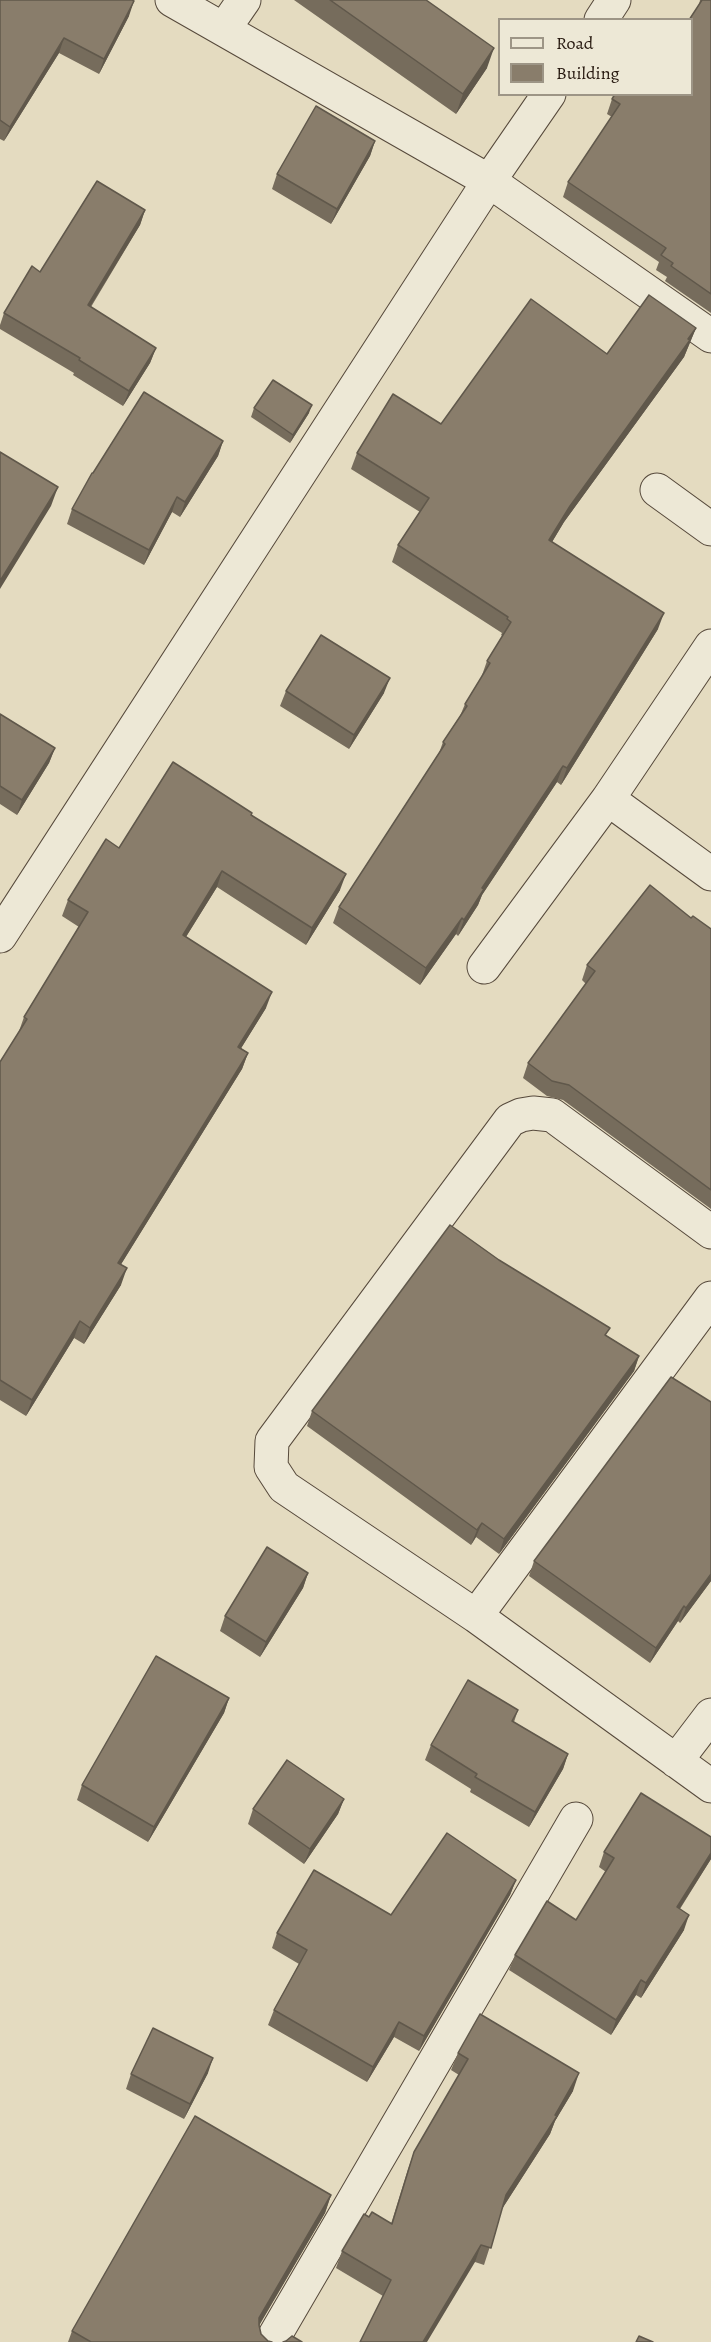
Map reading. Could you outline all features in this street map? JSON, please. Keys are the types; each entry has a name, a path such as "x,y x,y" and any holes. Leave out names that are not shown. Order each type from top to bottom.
{"street":[{"path":"172,0 489,181 711,336"},
{"path":"224,29 244,0"},
{"path":"602,18 614,0"},
{"path":"0,936 489,181 548,96"},
{"path":"657,490 711,529"},
{"path":"484,967 608,799 711,646"},
{"path":"608,799 711,874"},
{"path":"711,1232 552,1114 521,1115 510,1120 272,1442 271,1467 284,1487 476,1616 711,1786"},
{"path":"476,1616 711,1298"},
{"path":"676,1761 711,1715"},
{"path":"271,2342 576,1819"}],"building":[{"path":"0,0 134,1 104,59 64,38 10,127 0,120"},
{"path":"330,0 426,0 494,48 463,94"},
{"path":"702,0 711,0 711,294 671,266 673,263 661,255 666,248 568,182 620,104 612,99 614,96 693,96 693,18 690,18"},
{"path":"316,106 375,141 337,209 277,174"},
{"path":"97,181 145,210 88,305 156,348 129,391 79,360 80,358 4,313 32,266 40,272"},
{"path":"649,295 696,328 688,339 690,340 570,506 549,540 664,613 567,768 563,766 482,888 484,889 464,920 462,918 426,968 339,907 445,744 443,742 467,706 465,704 490,663 487,661 511,622 507,619 508,617 398,545 429,498 357,453 393,394 441,424 531,299 607,354"},
{"path":"273,380 312,405 293,435 254,408"},
{"path":"144,392 223,441 185,502 177,497 149,550 72,509 92,473"},
{"path":"0,452 58,487 0,581"},
{"path":"321,635 390,678 354,735 286,691"},
{"path":"0,714 55,748 22,800 0,786"},
{"path":"173,762 252,813 251,815 346,874 312,928 222,871 183,935 272,992 238,1047 248,1053 118,1263 127,1268 90,1328 80,1321 32,1400 0,1380 0,1062 27,1019 24,1017 88,912 68,900 106,839 119,848"},
{"path":"650,885 691,918 693,916 711,929 711,1190 569,1085 552,1081 528,1063 595,971 587,965"},
{"path":"450,1225 499,1260 610,1328 605,1335 639,1356 504,1539 482,1523 477,1530 312,1411"},
{"path":"671,1377 711,1402 711,1574 686,1608 684,1606 656,1648 534,1561"},
{"path":"267,1547 308,1573 266,1642 225,1616"},
{"path":"156,1656 229,1698 154,1827 82,1785"},
{"path":"468,1680 518,1710 512,1721 568,1754 535,1812 475,1777 477,1774 431,1745"},
{"path":"287,1760 344,1799 310,1849 253,1809"},
{"path":"641,1793 711,1837 711,1853 677,1907 689,1915 646,1983 641,1980 616,2020 515,1955 547,1901 576,1920 614,1858 604,1852"},
{"path":"447,1833 516,1880 424,2036 399,2022 373,2067 274,2010 307,1950 277,1933 314,1870 391,1915"},
{"path":"480,2014 579,2073 555,2115 557,2116 506,2195 491,2248 481,2245 423,2342 360,2342 391,2280 342,2251 364,2214 369,2217 372,2212 392,2224 414,2152 468,2059 458,2053"},
{"path":"153,2028 213,2058 190,2104 131,2074"},
{"path":"195,2116 331,2195 259,2318 261,2334 272,2342 91,2342 72,2331"},
{"path":"292,2336 302,2342 283,2342"},
{"path":"639,2336 653,2342 636,2342"}]}
